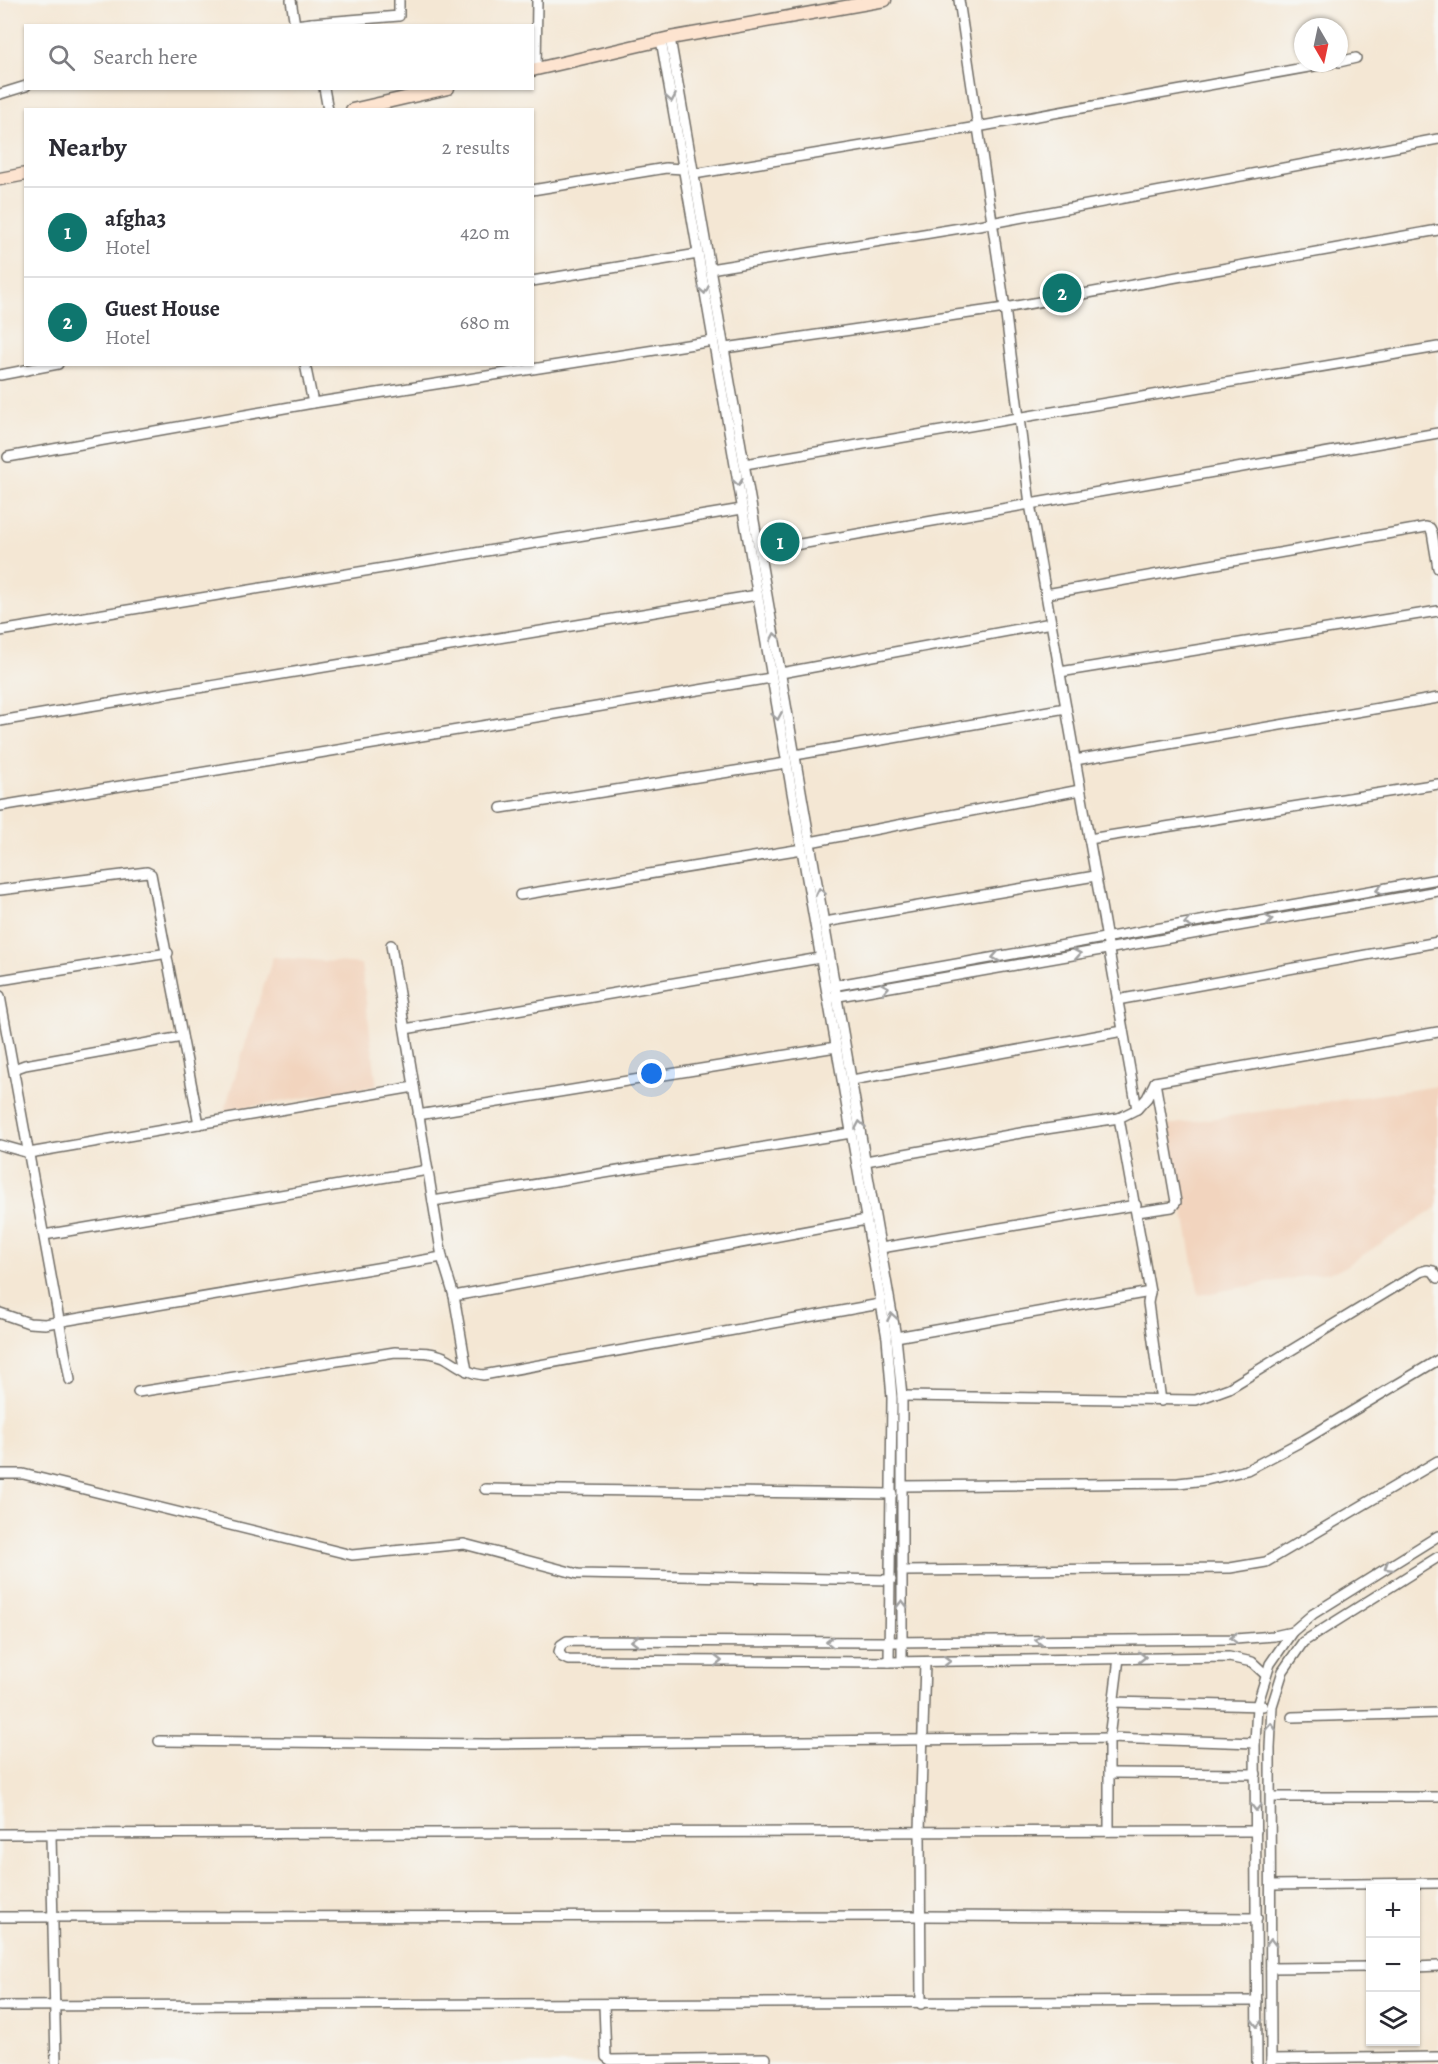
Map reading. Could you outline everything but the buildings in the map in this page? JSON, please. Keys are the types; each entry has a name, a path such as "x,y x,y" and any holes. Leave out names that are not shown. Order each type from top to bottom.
{"main road":[{"path":"534,70 666,39 885,0"},
{"path":"361,108 439,90"},
{"path":"0,178 24,174"}],"street":[{"path":"291,0 294,24"},
{"path":"312,24 399,16 399,0"},
{"path":"534,70 537,0"},
{"path":"959,0 1005,308 1030,504 1137,1109"},
{"path":"666,39 698,254 850,1133 880,1304 895,1379 902,1396 902,1662"},
{"path":"666,39 694,174 725,348 896,1337 889,1662"},
{"path":"1348,60 1356,58"},
{"path":"694,174 977,127 1294,70"},
{"path":"0,94 24,87"},
{"path":"324,90 328,108"},
{"path":"710,269 991,224 1438,140"},
{"path":"534,190 666,168 684,169"},
{"path":"725,348 1005,308 1438,230"},
{"path":"534,281 698,254"},
{"path":"8,457 313,403 713,341"},
{"path":"745,464 1438,347"},
{"path":"0,375 47,366"},
{"path":"305,366 313,403"},
{"path":"728,426 738,424"},
{"path":"760,551 1438,433"},
{"path":"0,631 742,509"},
{"path":"1046,594 1426,527 1432,532 1438,568"},
{"path":"0,721 757,595"},
{"path":"1060,672 1438,611"},
{"path":"781,673 1051,623"},
{"path":"0,806 771,678"},
{"path":"1075,760 1438,698"},
{"path":"795,755 1066,708"},
{"path":"501,808 786,763"},
{"path":"1089,839 1438,784"},
{"path":"810,842 1080,790"},
{"path":"520,895 802,849"},
{"path":"0,890 147,872 151,874 199,1124"},
{"path":"825,922 1095,876"},
{"path":"826,987 1438,879"},
{"path":"828,998 1438,891"},
{"path":"1117,1000 1438,942"},
{"path":"391,945 442,1257 454,1296 467,1371"},
{"path":"0,980 168,953"},
{"path":"405,1029 820,958"},
{"path":"0,996 70,1380"},
{"path":"852,1080 1123,1031"},
{"path":"1155,1082 1438,1032"},
{"path":"14,1069 24,1065 182,1037"},
{"path":"418,1114 836,1047"},
{"path":"866,1161 1119,1118 1137,1109 1147,1098 1155,1082"},
{"path":"881,1248 1136,1209 1172,1207 1176,1203 1176,1194 1155,1082"},
{"path":"0,1145 29,1153 414,1087"},
{"path":"1119,1118 1150,1293 1148,1303 1161,1401"},
{"path":"433,1201 850,1133"},
{"path":"44,1235 428,1170"},
{"path":"454,1296 866,1220"},
{"path":"0,1313 29,1323 45,1324 442,1257"},
{"path":"902,1396 1196,1400 1229,1388 1419,1272 1433,1271 1438,1278"},
{"path":"896,1337 1150,1293"},
{"path":"138,1392 395,1352 430,1353 476,1375 483,1375 880,1304"},
{"path":"903,1486 1178,1483 1206,1480 1247,1470 1438,1360"},
{"path":"902,1571 1230,1568 1266,1562 1438,1461"},
{"path":"0,1474 22,1474 352,1555 464,1544 578,1574 891,1580"},
{"path":"485,1489 892,1494"},
{"path":"1257,2064 1255,1743 1257,1706 1266,1675 1270,1664 1292,1632 1313,1614 1438,1536"},
{"path":"1438,1557 1303,1642 1283,1671 1272,1706 1271,2062 1438,2057"},
{"path":"1266,1675 1252,1662 1237,1658 925,1662 568,1660 559,1652 561,1645 567,1641 902,1642 1235,1639 1292,1632"},
{"path":"1109,1831 1109,1738 1119,1658"},
{"path":"921,2004 921,1739 925,1662"},
{"path":"1114,1702 1272,1706"},
{"path":"1292,1717 1438,1713"},
{"path":"159,1741 487,1744 1109,1738 1255,1743"},
{"path":"1110,1773 1256,1774"},
{"path":"1271,1797 1438,1797"},
{"path":"0,1834 1257,1831"},
{"path":"51,1835 56,2064"},
{"path":"1271,1885 1438,1883"},
{"path":"0,1917 1257,1918"},
{"path":"1420,1967 1438,1966"},
{"path":"1271,1968 1366,1967"},
{"path":"0,2006 1257,2001"},
{"path":"604,2005 606,2057 610,2060 766,2058"}],"shaded area":[{"path":"273,957 361,964 377,1086 224,1111"},
{"path":"1438,1086 1438,1207 1339,1270 1199,1295 1168,1125"}],"place":[{"name":"Guest House","path":"1062,293"},
{"name":"afgha3","path":"780,542"}]}
